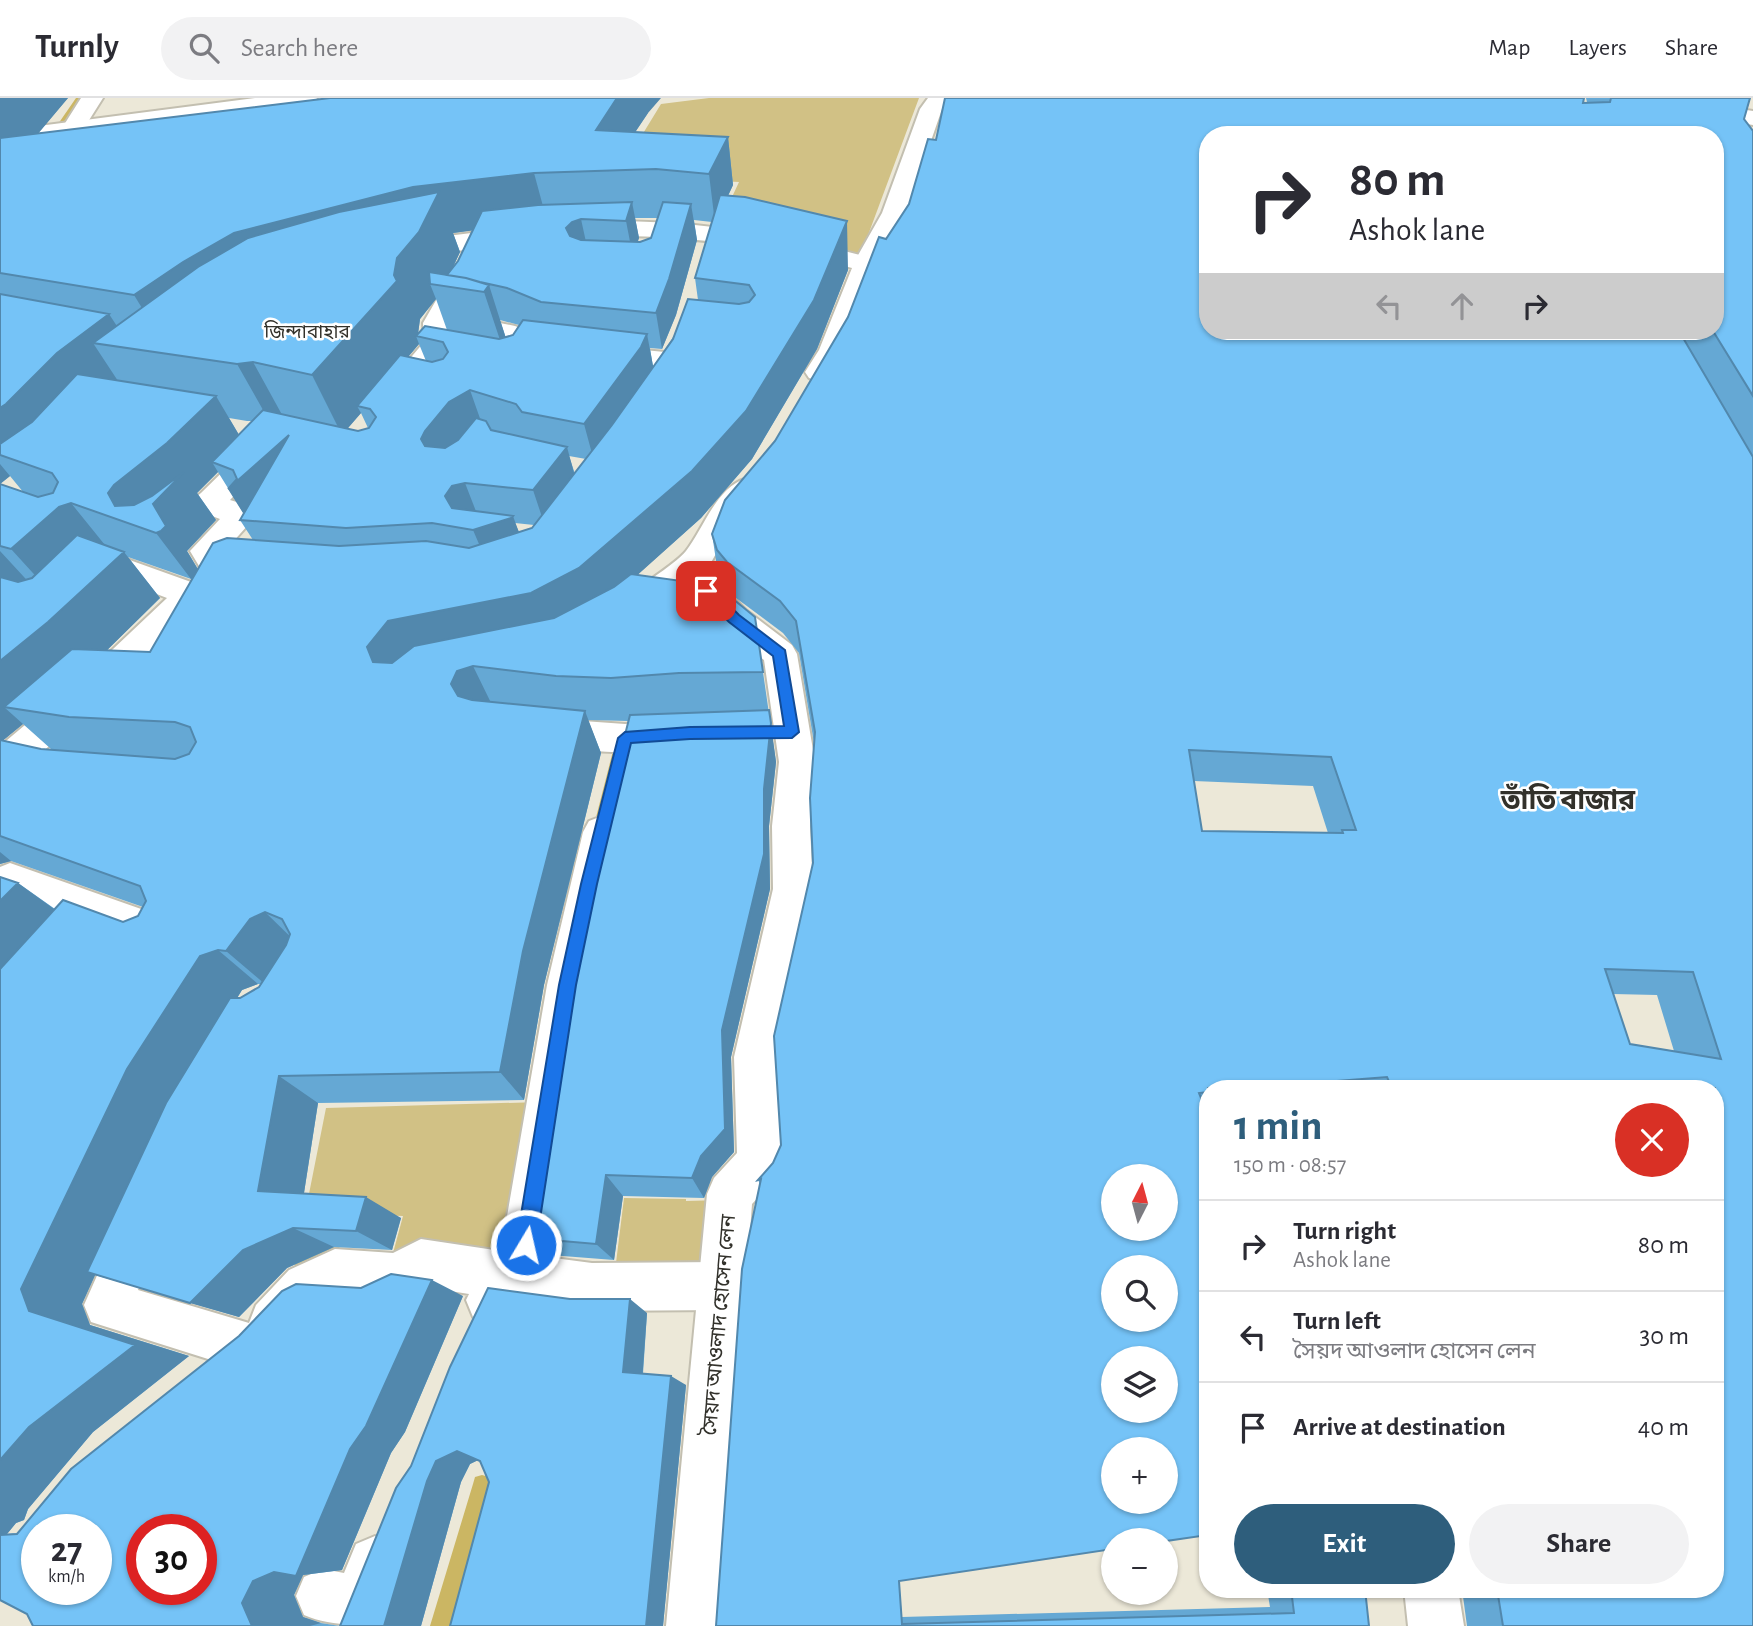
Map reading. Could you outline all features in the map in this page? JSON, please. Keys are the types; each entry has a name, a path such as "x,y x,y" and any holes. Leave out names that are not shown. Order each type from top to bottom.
{"main road":[{"path":"53,160 73,141 92,98"},
{"path":"806,395 833,350 866,264 894,213 931,109 939,98"},
{"path":"1632,98 1751,118 1741,140"},
{"path":"0,149 73,141 313,102"},
{"path":"0,138 73,141"},
{"path":"380,258 432,246 553,231 654,239 714,232 750,236 866,264"},
{"path":"707,259 714,232"},
{"path":"372,423 421,382 432,351 438,344 434,337 436,319 455,296 481,239"},
{"path":"436,319 506,332 534,346 547,349 679,349 665,386 660,392"},
{"path":"512,365 528,341"},
{"path":"432,351 460,357"},
{"path":"162,542 279,435 244,433"},
{"path":"604,627 697,559 715,526 765,467"},
{"path":"207,503 242,515 206,551 224,581"},
{"name":"সৈয়দ আওলাদ হোসেন লেন","path":"694,1626 730,1194 760,1162 755,1056 793,889 791,826 797,762 773,732 780,653 734,619 706,591 697,559"},
{"path":"75,597 110,564 170,585 189,596"},
{"path":"19,763 138,646 158,622 189,596 256,570"},
{"path":"507,728 573,737 625,738 715,733"},
{"path":"472,1338 511,1276 589,884 625,738"},
{"path":"0,890 10,880 90,928 167,936"},
{"path":"155,1199 108,1304 246,1346"},
{"path":"207,1379 267,1329 306,1287 335,1273 398,1277 421,1263 592,1287 722,1286"},
{"path":"323,1596 359,1603 392,1520"},
{"path":"1432,1598 1436,1626"}],"shaded area":[{"path":"709,98 919,98 861,254 719,225 739,182 617,176 661,104"},
{"path":"541,1102 512,1268 389,1268 403,1216 349,1214 334,1266 288,1300 326,1108"},
{"path":"624,1198 723,1200 718,1271 615,1271"}],"building":[{"path":"330,98 617,98 596,130 728,137 709,174 656,169 534,173 413,187 234,233 183,262 134,295 0,273 0,138"},
{"path":"945,98 1584,98 1583,103 1610,102 1611,98 1750,98 1744,119 1753,131 1753,396 1719,340 1724,340 1724,126 1199,126 1199,340 1684,340 1753,457 1753,1626 1503,1626 1498,1598 1724,1598 1724,1080 1388,1080 1387,1077 1349,1080 1199,1080 1199,1536 1178,1539 1178,1528 1101,1528 1101,1551 899,1581 902,1624 1294,1613 1292,1598 1366,1598 1369,1626 716,1626 742,1269 761,1179 758,1180 773,1163 781,1145 774,1036 813,863 810,798 815,732 796,621 780,601 727,562 717,550 712,534 725,500 775,441 848,317 879,237 886,239 909,204 928,139 936,140","holes":["1189,750 1331,757 1356,830 1342,830 1343,833 1202,831","1605,969 1693,972 1721,1059 1630,1044"]},
{"path":"439,192 419,232 397,258 394,275 397,281 312,375 253,362 237,364 93,343 198,267 248,238 339,212"},
{"path":"720,195 745,197 847,221 814,300 746,411 692,471 579,568 531,593 388,621 367,647 373,662 392,663 414,646 554,618 614,587 631,574 688,582 693,566 755,617 763,672 679,673 611,678 556,676 473,666 457,671 451,684 458,696 472,700 585,711 523,951 500,1072 279,1076 258,1191 366,1197 356,1231 293,1228 243,1250 190,1303 87,1272 166,1103 230,998 240,998 259,987 286,945 290,934 282,919 265,912 250,919 226,951 218,950 200,956 127,1069 21,1289 29,1311 135,1345 29,1427 0,1460 0,969 63,900 123,922 138,916 146,901 140,886 0,836 0,740 41,749 175,759 189,754 196,742 190,727 175,722 69,717 4,707 72,649 150,652 213,543 227,538 339,546 426,541 469,548 532,528 612,425 673,339 688,299 739,304 749,302 755,295 749,285 695,278"},
{"path":"632,202 626,221 581,219 566,228 570,236 581,240 640,242 651,238 663,202 691,204 656,313 541,302 507,288 447,275 458,261 482,211 538,205"},
{"path":"429,272 489,285 484,292 430,284"},
{"path":"0,294 109,314 57,353 0,408"},
{"path":"523,320 647,334 641,347 584,424 522,412 516,404 470,390 449,402 425,431 421,439 425,446 445,448 458,440 476,418 486,421 491,430 567,447 533,490 465,483 452,486 445,496 452,508 513,516 511,518 473,530 432,523 346,528 240,520 289,435 228,489 237,479 233,470 212,462 263,410 358,431 369,428 376,417 370,409 357,406 400,355 432,362 443,359 448,352 443,342 416,336 425,326 499,339 513,335"},
{"path":"77,374 216,396 167,443 114,485 108,493 115,506 134,505 152,496 184,472 153,504 166,526 156,533 71,503 59,507 11,549 0,546 0,484 38,497 53,493 58,482 52,473 0,455 0,444 32,422"},
{"path":"77,535 124,552 48,622 0,661 0,577 18,582 32,578"},
{"path":"769,710 771,723 764,789 764,854 722,1030 725,1129 701,1156 692,1178 606,1175 596,1244 528,1238 575,955 596,850 630,715"},
{"path":"0,877 18,883 0,901"},
{"path":"391,1274 432,1280 366,1426 350,1449 296,1576 274,1572 253,1581 242,1603 252,1626 33,1626 27,1614 0,1600 0,1535 17,1534 21,1529 21,1605 112,1605 112,1514 34,1514 71,1469 239,1336 282,1291 296,1284 361,1288"},
{"path":"488,1288 570,1299 630,1299 623,1372 671,1376 646,1626 450,1626 489,1482 480,1461 457,1451 436,1461 427,1481 384,1626 340,1626 396,1488 411,1466 450,1367"}],"waterway":[{"path":"60,127 80,98"},
{"path":"599,833 622,743"},
{"path":"440,1626 482,1484"}],"district":[{"name":"জিন্দাবাহার","path":"307,332"},
{"name":"তাঁতি বাজার","path":"1568,801"}],"route":[{"path":"526,1245 568,985 589,884 625,738 690,733 792,732 780,653 734,619 706,591"}]}
